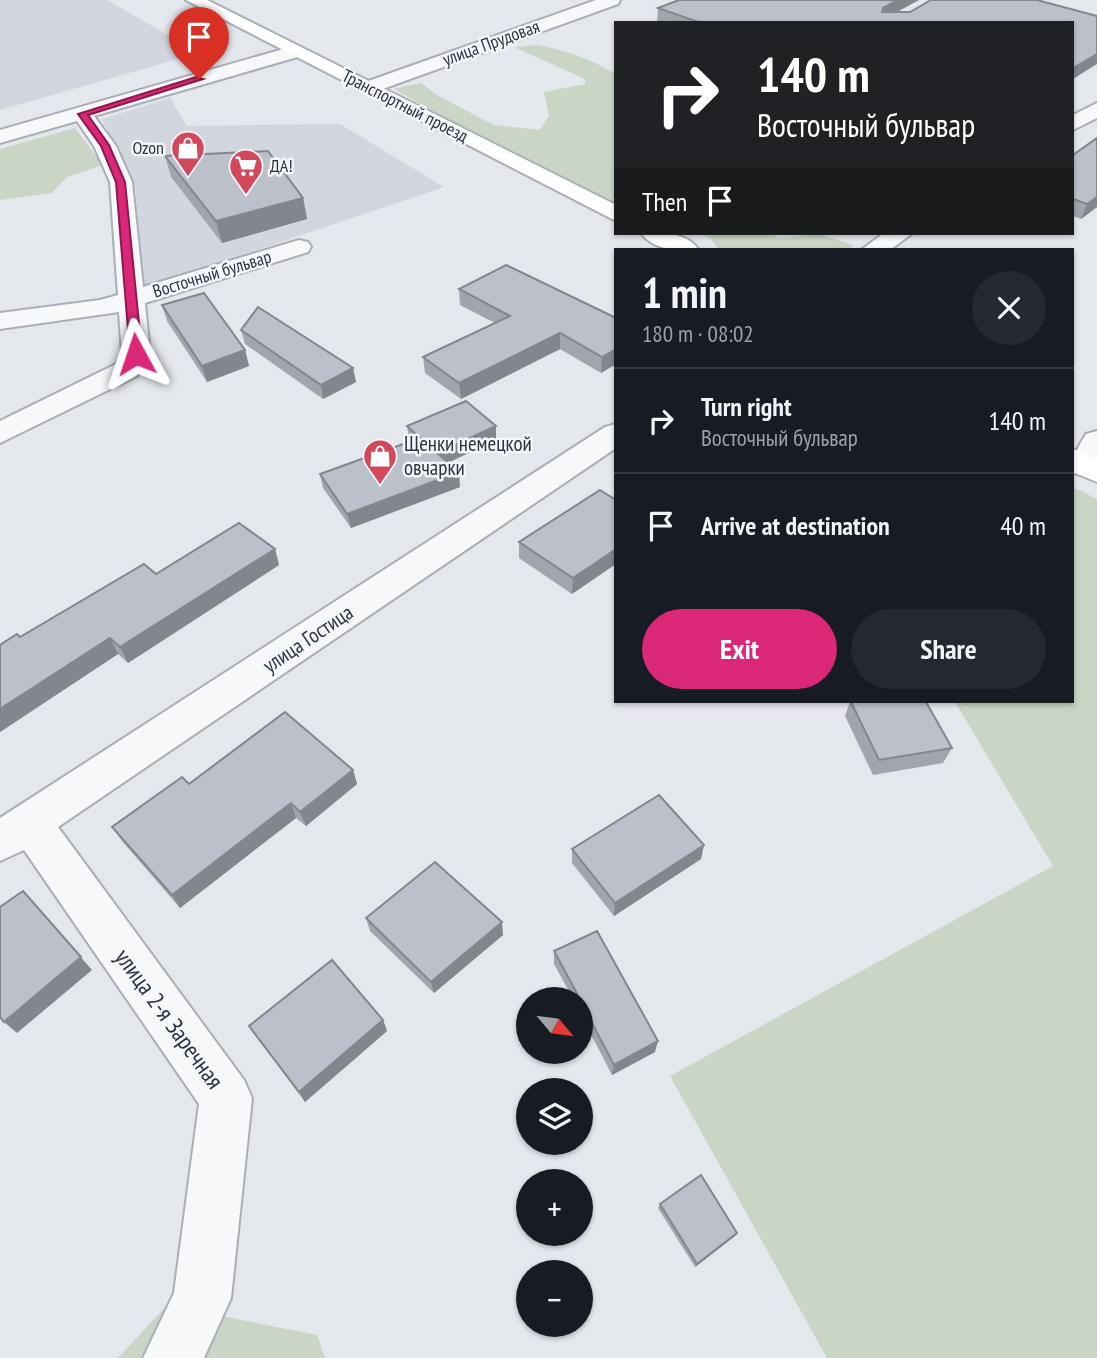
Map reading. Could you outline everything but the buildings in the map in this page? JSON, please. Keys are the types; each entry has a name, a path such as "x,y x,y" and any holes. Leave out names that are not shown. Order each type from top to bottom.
{"main road":[{"name":"Транспортный проезд","path":"194,0 614,213"},
{"path":"657,235 683,248"}],"street":[{"name":"улица Прудовая","path":"370,87 612,0"},
{"path":"0,137 294,52"},
{"path":"1074,123 1097,109"},
{"path":"0,433 127,370 136,354 121,182 105,145 82,114"},
{"path":"876,248 898,235"},
{"name":"Восточный бульвар","path":"0,321 103,308 299,247"},
{"name":"улица Гостица","path":"15,833 614,435"},
{"name":"улица 2-я Заречная","path":"15,833 226,1098 202,1298 173,1358"}],"shaded area":[{"path":"0,0 107,0 199,53 0,110"},
{"path":"170,98 187,126 340,124 444,187 144,288 135,185 102,119"}],"green space":[{"path":"537,45 558,50 614,73 614,203 465,130 394,89 421,83 440,97 494,125 540,130 549,116 544,92 585,84 585,79 514,47"},
{"path":"75,128 103,165 67,177 52,193 0,200 0,149"},
{"path":"702,235 771,235 781,238 822,235 853,245 851,248 718,248 711,239"},
{"path":"1074,488 1097,499 1097,1358 827,1358 670,1076 1053,866 956,703 1074,703"},
{"path":"167,1305 317,1335 325,1358 118,1358"}],"place":[{"name":"Ozon","path":"188,178"},
{"name":"ДА!","path":"246,196"},
{"name":"Щенки немецкой овчарки","path":"380,486"}],"route":[{"path":"136,354 121,182 105,145 82,114 199,79"}]}
